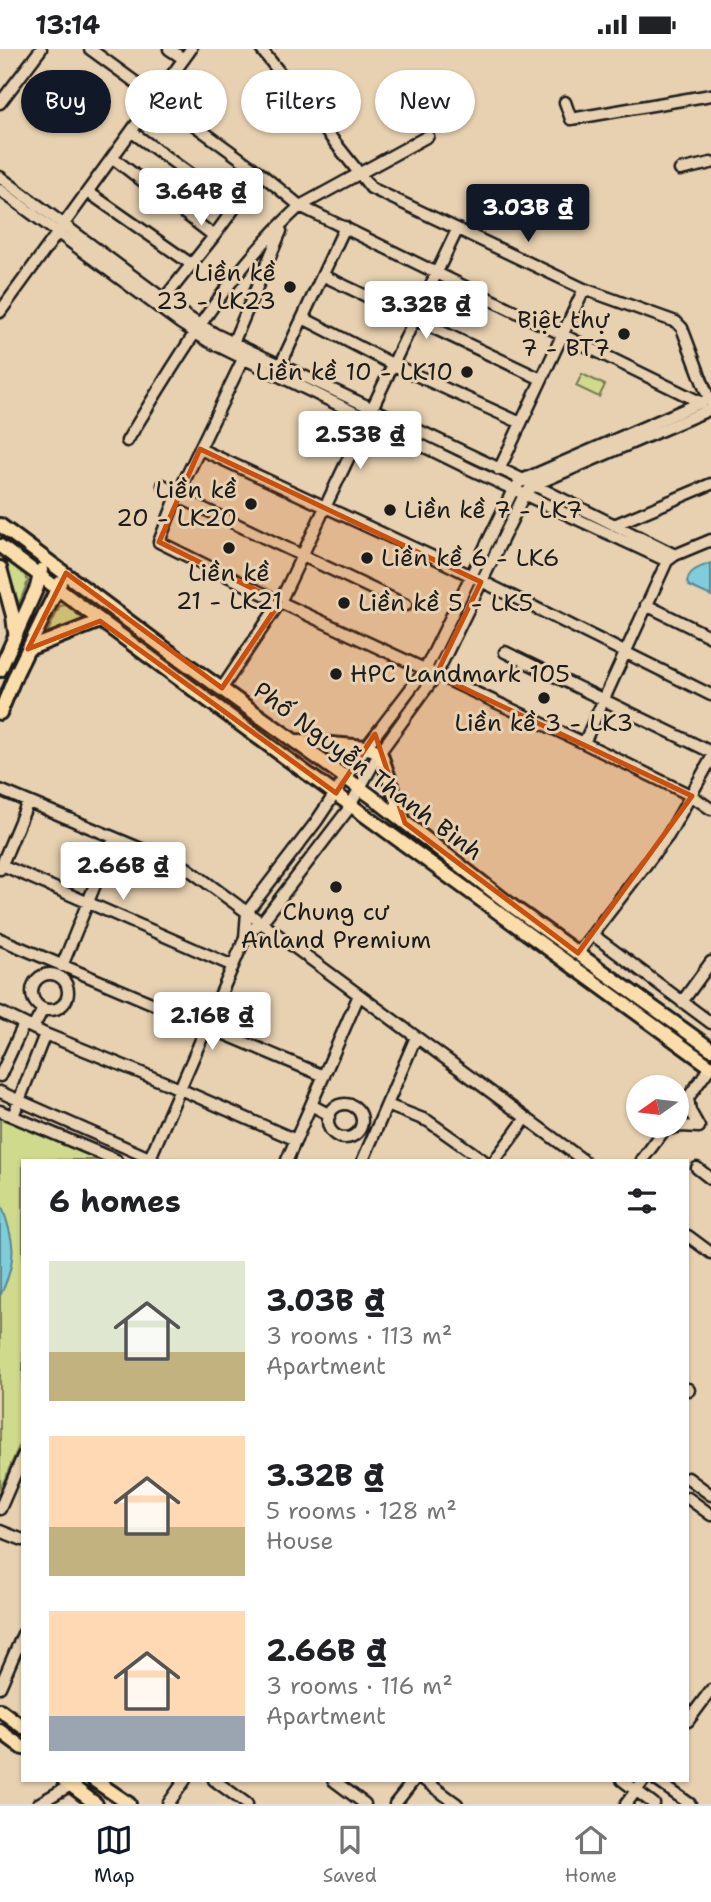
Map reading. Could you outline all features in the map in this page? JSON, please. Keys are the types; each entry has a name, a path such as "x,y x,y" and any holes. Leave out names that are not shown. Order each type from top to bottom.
{"main road":[{"name":"Phố Nguyễn Thanh Bình","path":"0,525 360,788 512,906 711,1049"},
{"name":"Phố Nguyễn Thanh Bình","path":"0,546 711,1067"},
{"path":"0,670 37,587 38,575 47,560"},
{"path":"0,568 15,635"},
{"path":"0,713 66,573"},
{"path":"28,649 100,621"},
{"path":"295,741 366,747 380,752 405,823"},
{"path":"0,1710 21,1726"},
{"path":"0,1731 21,1747"},
{"path":"68,1782 96,1804"},
{"path":"97,1782 129,1804"}],"street":[{"path":"0,103 41,49"},
{"path":"90,49 125,74"},
{"path":"169,49 184,59"},
{"path":"176,70 191,49"},
{"path":"261,49 371,188 584,289 676,322 682,328 709,403"},
{"path":"565,102 571,119 711,95"},
{"path":"0,312 131,133"},
{"path":"133,133 235,207"},
{"path":"205,133 260,173 300,207 562,335 709,403"},
{"path":"127,441 196,329 251,259 287,219 300,207 428,136"},
{"path":"113,158 214,236"},
{"path":"680,170 711,163"},
{"path":"164,299 260,173"},
{"path":"0,177 61,229 196,329 243,359 513,490 671,558"},
{"path":"0,190 164,299 196,329 281,364 534,485 614,525 671,558"},
{"path":"88,192 191,264"},
{"path":"233,343 287,219"},
{"path":"281,364 345,227"},
{"path":"222,688 280,601 303,557 457,230"},
{"path":"324,276 541,379"},
{"path":"499,470 584,289"},
{"path":"303,318 394,365 521,423"},
{"path":"243,359 177,496 159,542 583,743 692,796 711,809"},
{"path":"150,1159 246,934 247,912 425,670 513,490 522,480 709,403"},
{"path":"246,934 262,922 352,804 380,752 436,675 524,495 534,485 709,403"},
{"path":"200,449 625,651 711,695"},
{"path":"614,525 711,484"},
{"path":"163,485 177,496 406,605"},
{"path":"583,743 646,605 671,558 711,540"},
{"path":"646,605 711,637"},
{"path":"505,652 711,752"},
{"path":"578,953 668,836 711,759"},
{"path":"0,790 187,868 582,1159"},
{"path":"28,802 1,867 233,966"},
{"path":"62,965 114,838"},
{"path":"593,935 711,1024"},
{"path":"0,939 324,1076"},
{"path":"682,1002 711,962"},
{"path":"287,1159 359,995"},
{"path":"0,1076 28,1026 43,1009"},
{"path":"0,1012 45,1034 296,1139"},
{"path":"13,1117 45,1034"},
{"path":"363,1159 416,1037"},
{"path":"690,1095 711,1067"},
{"path":"0,1092 148,1159"},
{"path":"340,1104 351,1105 359,1111 362,1122 359,1128 358,1132 349,1138 339,1137 330,1131 327,1120 331,1110 340,1104"},
{"path":"311,1105 330,1115"},
{"path":"387,1105 428,1121 482,1159"},
{"path":"0,1111 114,1159"},
{"path":"690,1111 699,1127 690,1127"},
{"path":"496,1159 526,1118"},
{"path":"359,1128 374,1132"},
{"path":"643,1159 658,1138"},
{"path":"697,1168 711,1179"},
{"path":"689,1237 711,1254"},
{"path":"0,1509 21,1462"},
{"path":"689,1479 711,1495"},
{"path":"689,1499 711,1515"},
{"path":"0,1531 21,1539"},
{"path":"0,1687 21,1640"},
{"path":"689,1720 711,1690"},
{"path":"38,1804 68,1782"},
{"path":"168,1804 184,1782"},
{"path":"217,1782 247,1804"},
{"path":"336,1782 365,1804"},
{"path":"395,1804 412,1782"},
{"path":"427,1782 457,1804"},
{"path":"625,1782 654,1804"},
{"path":"626,1804 642,1782"},
{"path":"659,1782 690,1804"}],"highlighted area":[{"path":"200,449 481,582 436,675 692,796 578,953 405,823 375,734 336,793 100,621 28,649 66,573 222,688 280,602 159,542"}],"green space":[{"path":"582,374 605,385 599,397 576,386"},
{"path":"8,562 25,575 28,581 19,604 6,565"},
{"path":"66,605 84,620 47,633 60,606"},
{"path":"0,1114 112,1159 21,1159 21,1442 0,1490"}],"water":[{"path":"711,563 711,596 689,586 687,582 693,572"},
{"path":"0,1201 9,1227 12,1259 0,1296"}],"place":[{"name":"Liền kề 23 - LK23","path":"290,287"},
{"name":"Biệt thự 7 - BT7","path":"624,334"},
{"name":"Liền kề 10 - LK10","path":"467,372"},
{"name":"Liền kề 20 - LK20","path":"251,504"},
{"name":"Liền kề 7 - LK7","path":"390,510"},
{"name":"Liền kề 21 - LK21","path":"229,548"},
{"name":"Liền kề 6 - LK6","path":"367,558"},
{"name":"Liền kề 5 - LK5","path":"344,603"},
{"name":"HPC Landmark 105","path":"336,674"},
{"name":"Liền kề 3 - LK3","path":"544,698"},
{"name":"Chung cư Anland Premium","path":"336,887"}]}
